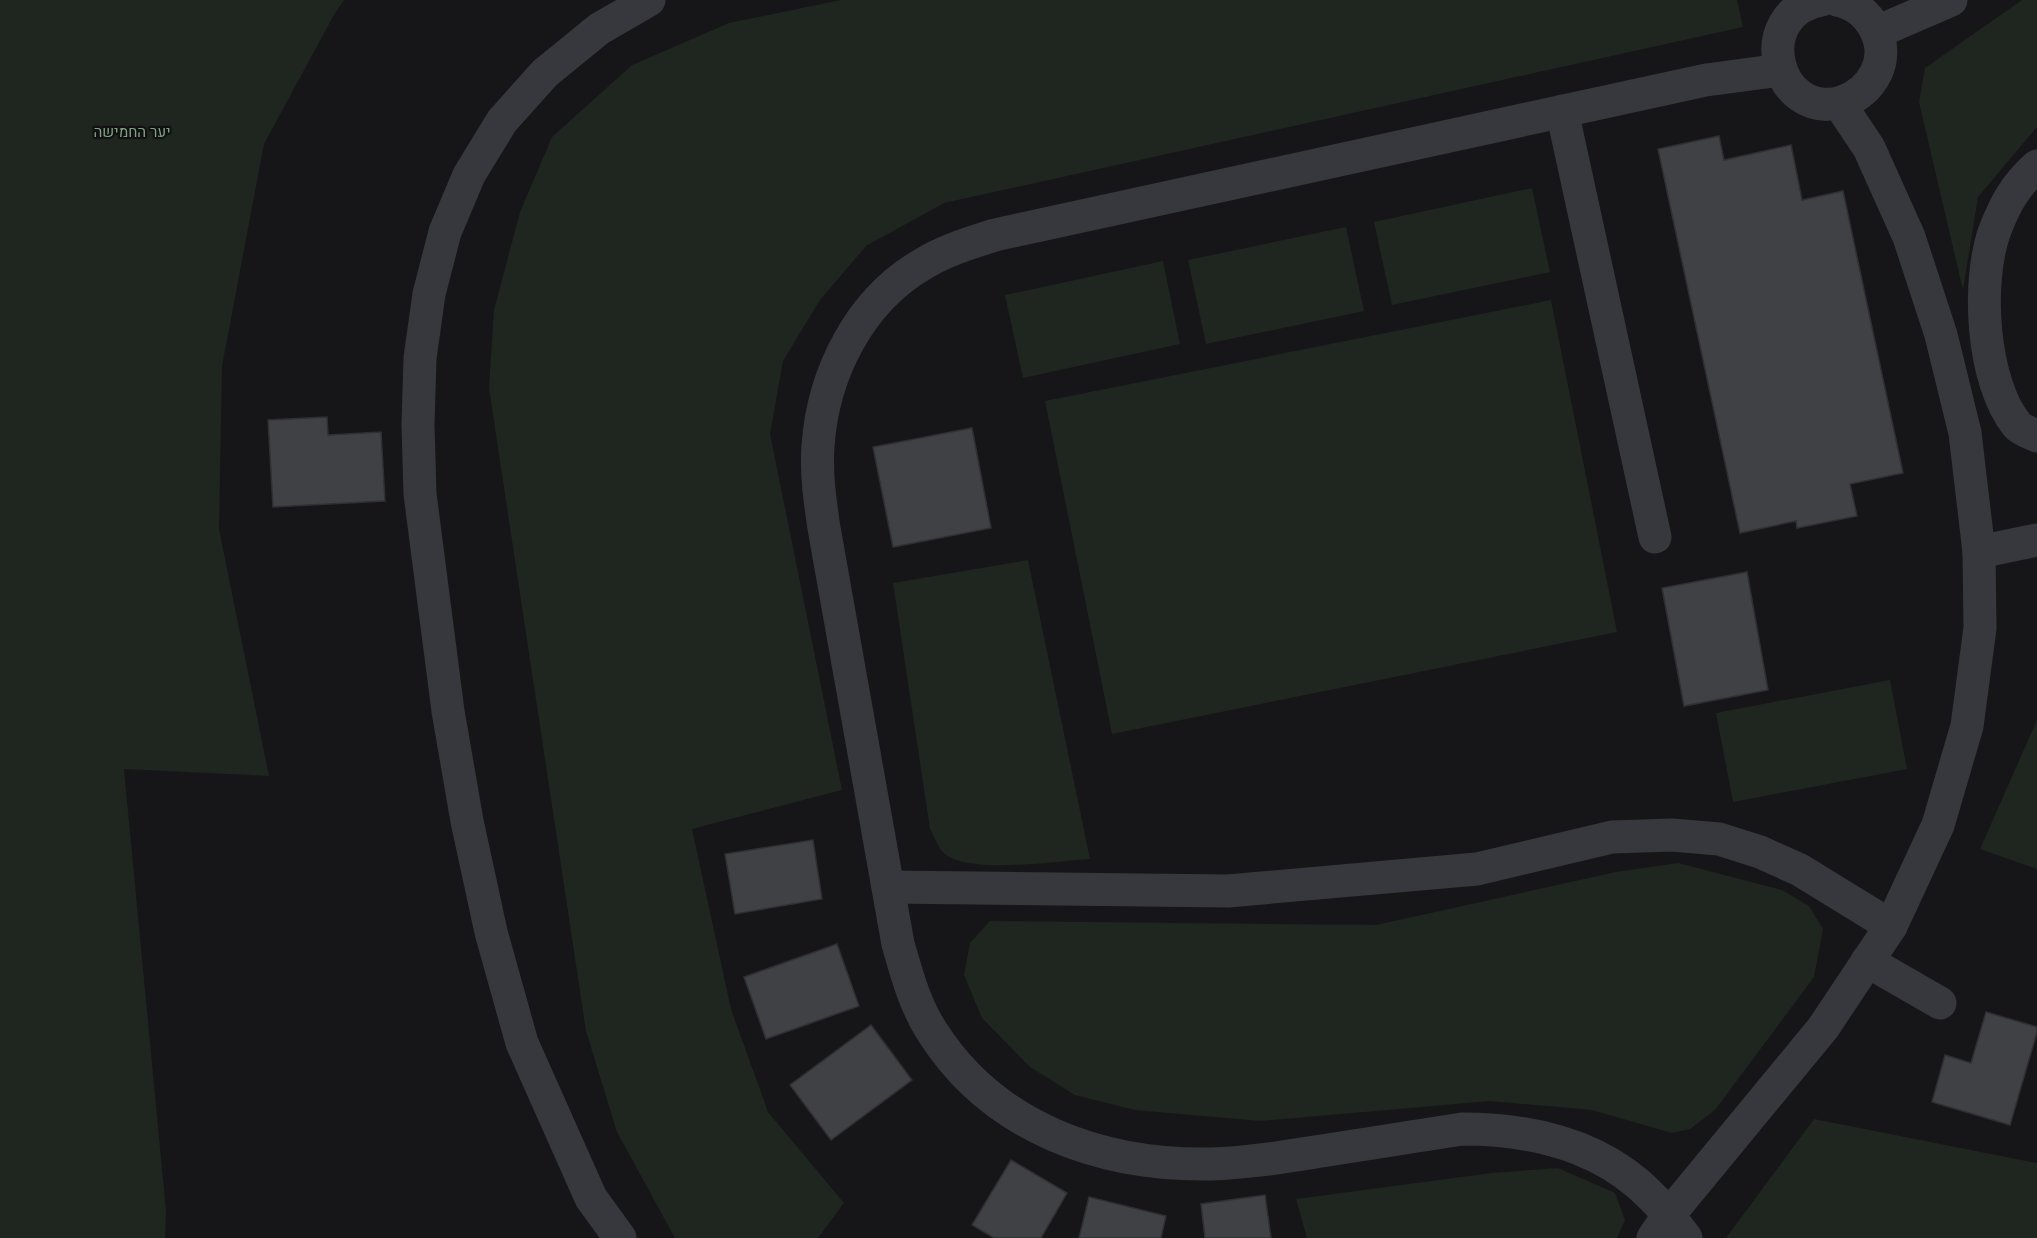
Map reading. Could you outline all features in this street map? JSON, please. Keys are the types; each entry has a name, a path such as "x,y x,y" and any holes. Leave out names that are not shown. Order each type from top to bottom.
{"street":[{"path":"620,1238 591,1198 522,1043 491,932 467,821 448,711 420,494 418,425 420,358 429,294 445,232 469,175 502,121 545,73 599,29 649,0"},
{"path":"1801,4 1785,23 1779,37 1777,54 1780,70 1789,84 1807,99 1823,103 1839,103 1862,92 1876,73 1880,57 1880,40 1874,25 1863,12 1850,4 1837,0"},
{"path":"1877,32 1951,0"},
{"path":"1780,70 1706,80 995,235 956,247 922,264 893,285 868,311 844,349 833,374 823,409 818,447 818,487 824,528 898,945 911,991 932,1032 957,1067 989,1097 1025,1121 1066,1140 1111,1154 1149,1160 1210,1164 1263,1160 1462,1129 1509,1131 1553,1139 1594,1155 1633,1180 1652,1196 1669,1231 1823,1028 1891,926 1938,825 1967,726 1980,628 1979,552 1965,433 1941,335 1909,237 1869,148 1839,103"},
{"path":"1562,111 1655,537"},
{"path":"2037,165 2011,194 1994,233 1986,271 1984,333 2000,396 2018,427 2037,436"},
{"path":"1979,552 2037,540"},
{"path":"888,887 1228,891 1477,869 1612,837 1672,835 1719,839 1760,852 1800,870 1891,926"},
{"path":"1867,961 1940,1003"}],"green space":[{"name":"יער החמישה","path":"0,0 344,0 264,144 222,366 219,529 269,776 124,769 166,1211 165,1238 0,1238"},
{"path":"841,0 1737,0 1743,27 944,203 866,246 820,300 783,361 770,434 842,790 692,829 731,1009 768,1112 844,1203 818,1238 675,1238 617,1132 586,1031 489,388 494,310 520,212 552,137 632,65 729,23"},
{"path":"2022,0 2037,0 2037,127 1978,197 1963,290 1919,102 1925,68"},
{"path":"1532,188 1550,272 1392,305 1374,222"},
{"path":"1346,227 1364,311 1206,344 1188,260"},
{"path":"1163,261 1180,344 1023,378 1005,295"},
{"path":"1551,300 1617,632 1112,734 1045,401"},
{"path":"1028,560 1090,859 1014,865 972,864 956,860 944,853 930,829 893,583"},
{"path":"1890,680 1907,769 1733,802 1716,713"},
{"path":"2037,720 2037,869 1980,849"},
{"path":"1678,863 1782,890 1809,906 1823,929 1814,977 1715,1110 1690,1129 1672,1133 1592,1110 1490,1101 1260,1121 1135,1110 1075,1095 1030,1067 982,1018 964,975 970,943 990,921 1376,925 1616,872"},
{"path":"1814,1119 2037,1163 2037,1238 1726,1238"},
{"path":"1558,1168 1615,1193 1625,1220 1617,1238 1307,1238 1296,1199 1492,1173"}],"building":[{"path":"1719,136 1724,160 1791,145 1802,200 1843,191 1903,473 1850,484 1857,516 1797,528 1796,521 1740,533 1658,149"},
{"path":"327,417 328,435 381,432 385,501 273,507 268,420"},
{"path":"972,428 991,528 893,547 873,447"},
{"path":"1747,572 1768,690 1684,706 1662,588"},
{"path":"813,840 822,899 735,914 725,854"},
{"path":"837,944 859,1006 766,1039 744,977"},
{"path":"1986,1012 2037,1027 2010,1125 1932,1102 1945,1055 1971,1063"},
{"path":"871,1025 912,1080 831,1140 790,1085"},
{"path":"1011,1160 1067,1193 1041,1238 994,1238 972,1225"},
{"path":"1265,1195 1271,1238 1205,1238 1201,1204"},
{"path":"1089,1197 1166,1216 1161,1238 1079,1238"}]}
